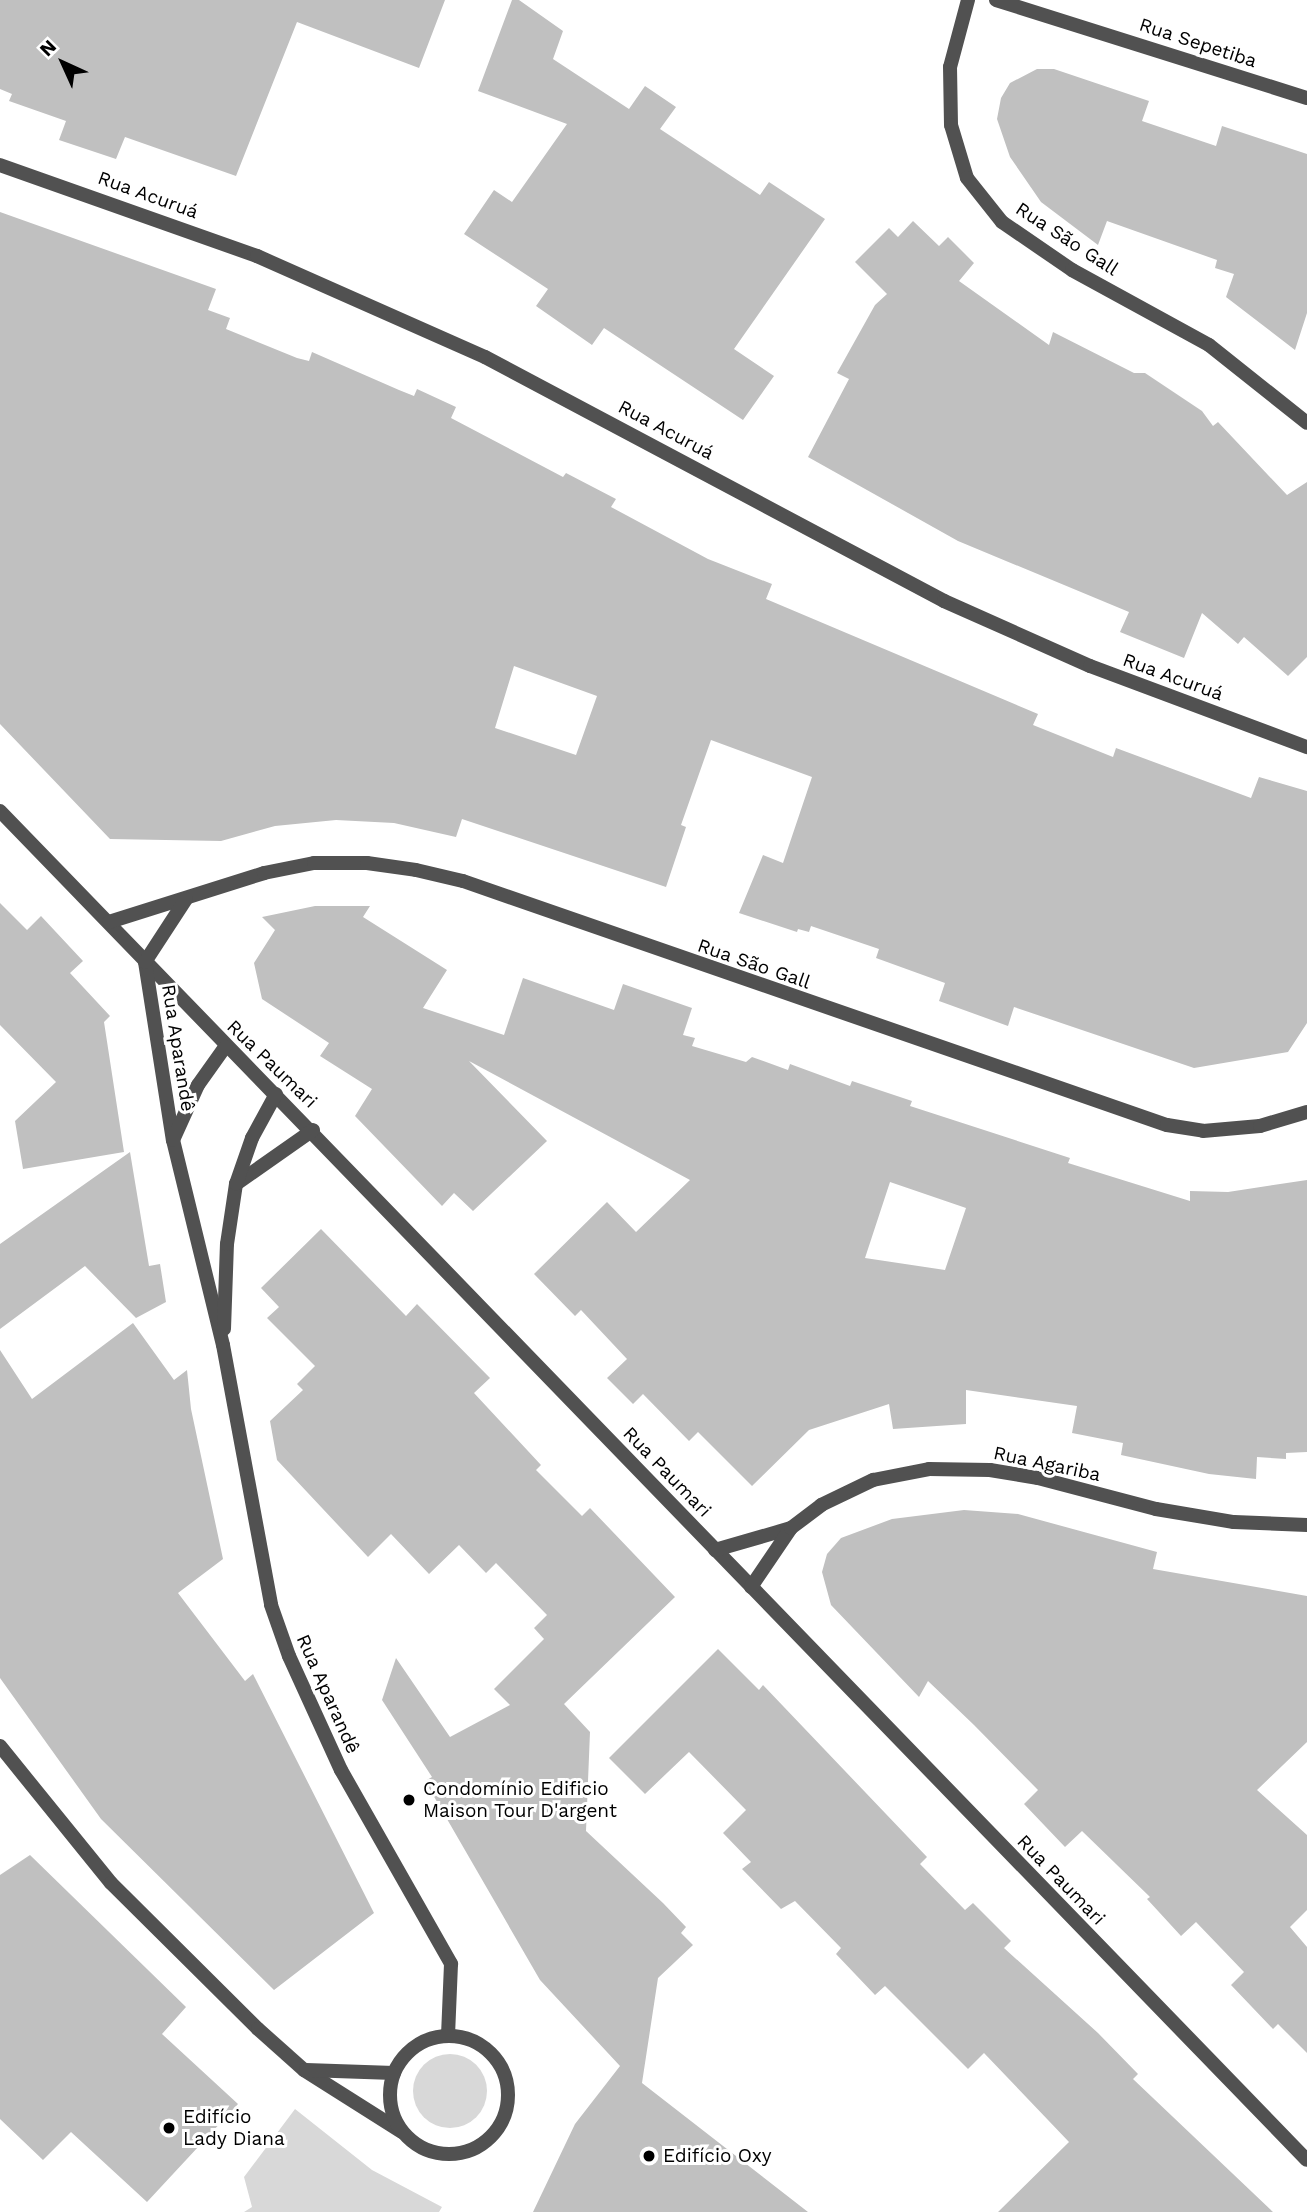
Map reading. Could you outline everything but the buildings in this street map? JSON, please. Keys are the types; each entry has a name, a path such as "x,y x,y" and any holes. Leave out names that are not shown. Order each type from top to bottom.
{"street":[{"name":"Rua São Gall","path":"968,0 950,67 951,125 967,178 1003,222 1072,270 1209,345 1307,423"},
{"name":"Rua Sepetiba","path":"996,0 1307,98"},
{"name":"Rua Acuruá","path":"0,165 257,256 422,329 581,407 944,601 1090,666 1307,747"},
{"name":"Rua Paumari","path":"0,811 109,922 225,1047 313,1130 715,1550 1307,2160"},
{"name":"Rua São Gall","path":"109,922 264,873 314,863 367,863 416,870 475,886 1167,1125 1203,1131 1260,1126 1307,1112"},
{"path":"145,962 186,899"},
{"name":"Rua Aparandê","path":"145,962 173,1140 223,1345 271,1605 306,1699 341,1770 452,1964 448,2035"},
{"name":"Rua Aparandê","path":"173,1140 198,1085 225,1047"},
{"name":"Rua Aparandê","path":"223,1345 226,1244 236,1184 252,1138 276,1094"},
{"path":"236,1184 313,1130"},
{"name":"Rua Agariba","path":"751,1587 791,1528 821,1505 873,1480 929,1469 990,1470 1038,1478 1156,1509 1234,1522 1307,1525"},
{"name":"Rua Agariba","path":"715,1550 791,1528"},
{"path":"0,1746 111,1882 304,2070 433,2152 470,2151 486,2141 506,2111 509,2092 496,2058 475,2042 448,2035 415,2046 394,2073 389,2093 402,2132"},
{"path":"304,2070 394,2073"}],"shaded area":[{"path":"450,2054 471,2060 481,2070 487,2091 481,2112 471,2122 450,2128 429,2122 419,2112 413,2091 419,2070 429,2060"},
{"path":"295,2109 372,2170 442,2207 439,2212 244,2212 252,2207 244,2177"}],"place":[{"name":"Condomínio Edificio Maison Tour D'argent","path":"409,1800"},
{"name":"Edifício Lady Diana","path":"169,2128"},
{"name":"Edifício Oxy","path":"649,2156"}]}
